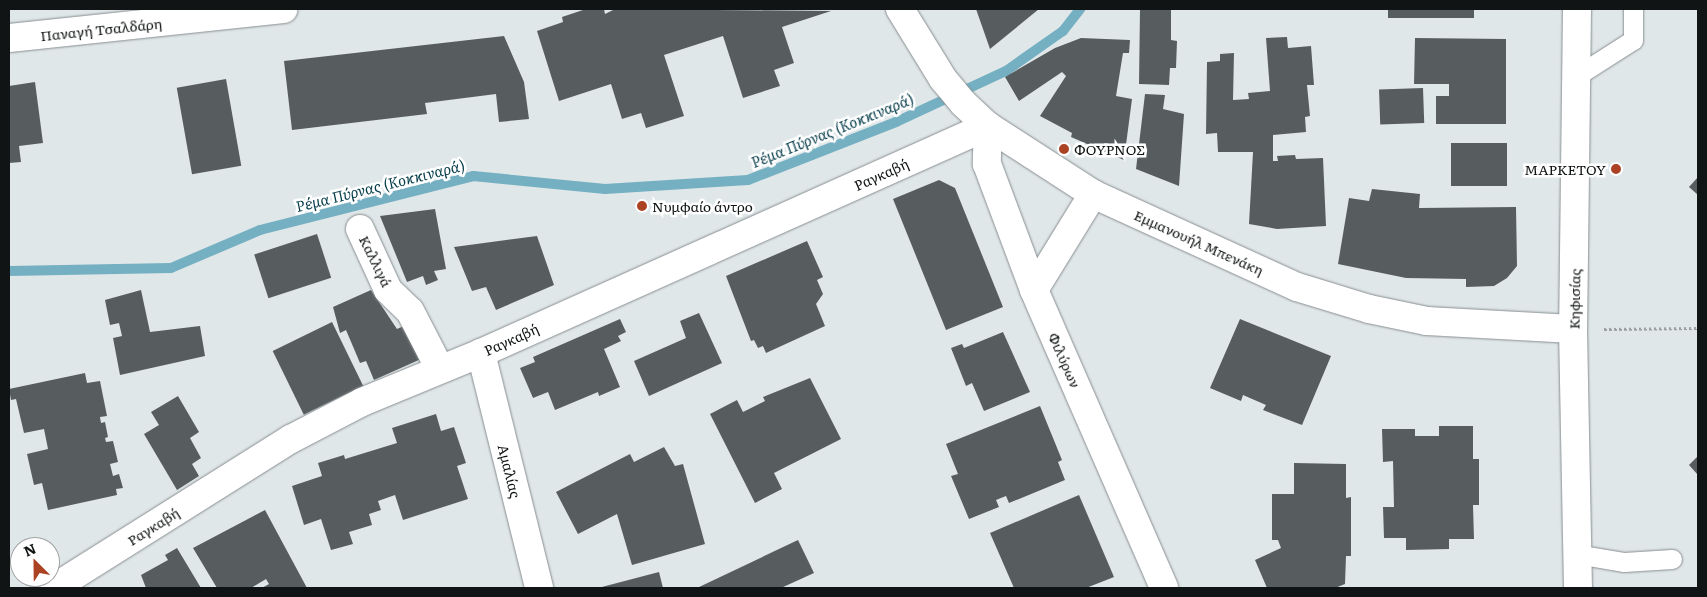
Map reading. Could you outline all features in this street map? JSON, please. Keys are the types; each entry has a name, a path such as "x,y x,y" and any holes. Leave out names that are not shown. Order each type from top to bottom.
{"street":[{"name":"Παναγή Τσαλδάρη","path":"9,38 284,9"},
{"name":"Εμμανουήλ Μπενάκη","path":"900,9 943,79 988,126 1093,194 1298,287 1369,309 1427,321 1573,329"},
{"name":"Κηφισίας","path":"1578,9 1573,329 1578,588"},
{"name":"Φιλύρων","path":"988,126 987,164 1034,290 1164,588"},
{"name":"Ραγκαβή","path":"54,588 291,439 362,402 481,353 988,126"},
{"path":"1034,290 1093,194"},
{"name":"Καλλιγά","path":"360,228 388,290 410,311 440,369"},
{"name":"Αμαλίας","path":"481,353 539,588"}],"lane":[{"path":"1578,75 1633,40 1633,9"},
{"path":"1576,554 1624,562 1672,559"}],"path":[{"path":"1573,329 1698,328"}],"building":[{"path":"586,9 604,9 605,14 615,9 831,11 782,27 794,63 774,70 780,86 743,98 723,36 664,55 684,116 646,128 641,113 622,119 611,84 559,101 537,31 563,22 562,17"},
{"path":"976,9 1039,9 990,49"},
{"path":"1140,9 1171,9 1171,40 1177,41 1176,68 1170,68 1169,85 1139,84"},
{"path":"1388,9 1474,9 1474,18 1388,18"},
{"path":"504,36 524,82 529,119 499,122 496,94 425,103 427,114 292,130 284,61"},
{"path":"1287,37 1288,48 1311,46 1314,85 1307,85 1310,116 1305,117 1306,132 1273,135 1273,161 1278,161 1277,156 1295,155 1296,159 1323,158 1326,226 1277,229 1249,224 1253,152 1218,152 1217,133 1206,134 1207,62 1220,61 1220,54 1234,53 1233,100 1249,99 1248,93 1270,91 1266,38"},
{"path":"1081,38 1130,40 1129,53 1123,53 1116,96 1132,99 1124,160 1071,137 1072,133 1040,116 1066,76 1062,72 1019,101 1005,77 1055,48"},
{"path":"1415,38 1506,39 1506,124 1436,124 1436,96 1449,96 1449,84 1414,84"},
{"path":"226,79 241,166 192,174 177,88"},
{"path":"35,82 43,143 19,146 21,162 9,163 9,86"},
{"path":"1423,88 1424,123 1380,125 1379,90"},
{"path":"1145,94 1165,95 1163,109 1184,114 1179,186 1136,169"},
{"path":"1451,143 1507,143 1507,186 1451,186"},
{"path":"1698,177 1698,195 1689,187"},
{"path":"939,180 955,188 1003,307 946,330 893,199"},
{"path":"1372,189 1420,194 1419,208 1516,207 1517,266 1507,278 1494,286 1466,287 1466,279 1406,278 1338,264 1349,198 1369,201"},
{"path":"435,209 446,269 434,271 438,280 426,285 423,276 407,282 380,216"},
{"path":"317,234 331,278 268,298 254,254"},
{"path":"537,236 554,285 496,310 486,287 472,291 454,247"},
{"path":"807,241 823,277 817,280 823,294 816,304 825,326 766,353 763,346 758,348 754,340 751,341 726,276"},
{"path":"141,290 150,332 200,326 205,356 120,375 113,338 122,336 119,323 110,325 105,300"},
{"path":"371,290 397,329 406,325 421,359 374,380 366,361 360,363 346,330 340,333 333,307"},
{"path":"699,313 722,363 649,396 634,361 686,338 680,321"},
{"path":"620,319 626,332 618,336 621,341 604,349 620,387 599,396 598,392 555,410 548,392 533,398 520,368 535,362 533,357"},
{"path":"1240,319 1331,356 1302,425 1263,410 1266,405 1243,395 1241,401 1210,388"},
{"path":"332,322 363,386 304,415 273,351"},
{"path":"1003,332 1030,392 984,411 972,383 966,386 951,348 962,344 964,348"},
{"path":"85,373 87,383 100,381 107,416 100,417 101,423 105,422 108,437 105,438 106,442 113,441 118,462 110,464 113,476 119,474 123,488 116,489 117,495 48,510 42,483 34,485 27,454 48,449 44,429 24,433 16,399 11,400 9,389"},
{"path":"810,378 841,439 774,473 782,489 755,503 710,414 737,400 743,412 765,401 763,397"},
{"path":"178,396 199,432 190,438 201,458 192,464 199,476 177,490 144,434 159,425 151,412"},
{"path":"1040,406 1062,460 1058,462 1065,480 1009,503 1006,496 996,500 999,507 969,519 951,476 958,474 946,444"},
{"path":"436,414 441,431 454,427 466,463 457,466 468,499 403,520 395,495 378,501 381,510 369,514 372,525 349,532 353,544 331,550 321,519 304,525 292,486 322,476 318,463 344,455 345,459 397,443 392,428"},
{"path":"1439,426 1473,426 1473,459 1479,459 1479,505 1473,505 1474,539 1449,539 1449,549 1406,550 1406,538 1384,538 1383,507 1394,507 1393,461 1383,462 1382,429 1415,429 1415,436 1439,436"},
{"path":"664,447 675,466 683,464 705,544 632,565 617,514 578,534 556,492 630,454 634,462"},
{"path":"1698,456 1698,475 1689,465"},
{"path":"1294,463 1346,464 1346,498 1351,497 1351,556 1346,556 1345,584 1335,588 1267,588 1255,560 1281,548 1278,540 1272,540 1272,494 1294,494"},
{"path":"1079,495 1114,577 1086,588 1014,588 990,533"},
{"path":"265,510 307,588 262,588 269,584 266,579 251,588 217,588 193,548"},
{"path":"798,540 814,573 781,588 697,588"},
{"path":"177,548 201,588 146,588 141,575 168,560 165,555"},
{"path":"659,572 663,588 598,588"}],"waterway":[{"name":"Ρέμα Πύρνας (Κοκκιναρά)","path":"9,271 171,268 260,230 473,176 605,189 748,180 896,122 1006,71 1063,31 1080,9"}],"place":[{"name":"ΦΟΥΡΝΟΣ","path":"1064,149"},
{"name":"ΜΑΡΚΕΤΟΥ","path":"1616,169"},
{"name":"Νυμφαίο άντρο","path":"642,206"}]}
